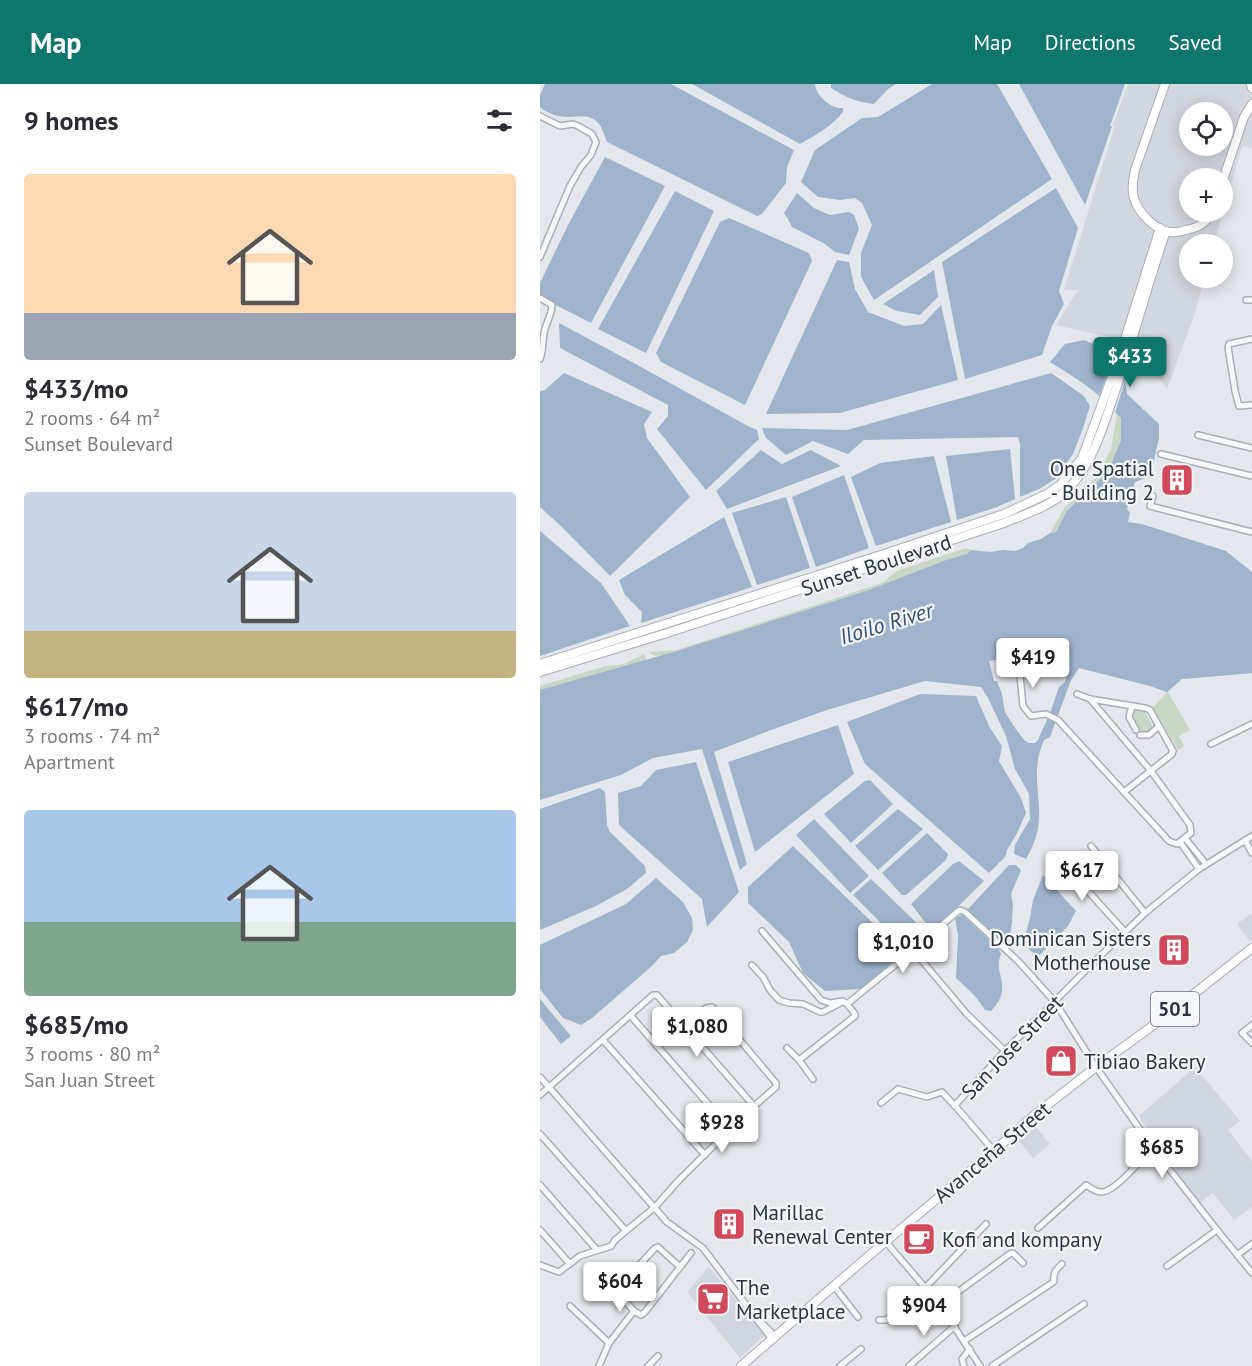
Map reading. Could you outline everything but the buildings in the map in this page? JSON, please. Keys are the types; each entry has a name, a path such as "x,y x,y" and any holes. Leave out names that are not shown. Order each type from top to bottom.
{"main road":[{"path":"1165,84 1132,180 1134,198 1137,206 1150,221 1166,231 1190,230 1205,222"},
{"path":"1227,168 1244,117 1252,104"},
{"name":"Sunset Boulevard","path":"540,664 1004,523 1051,502 1066,491 1088,462 1166,231"},
{"name":"Sunset Boulevard","path":"540,672 667,633 794,587"},
{"name":"Avanceña Street","path":"742,1366 773,1337 1032,1117 1252,948"}],"street":[{"path":"540,117 560,126 573,124 578,126 592,134 596,142 591,154 570,186 540,258"},
{"path":"540,298 552,306 544,331 543,352 540,359"},
{"path":"1252,339 1229,344 1228,347 1239,406 1252,405"},
{"path":"1198,435 1252,448"},
{"path":"1161,454 1252,476"},
{"path":"1153,496 1150,506 1252,532"},
{"path":"1019,665 1023,706 1031,716 1046,714 1058,720 1169,841 1178,844 1191,833 1190,825 1151,771 1090,699"},
{"path":"1077,694 1090,699 1150,710 1173,752 1124,792"},
{"path":"1132,706 1129,717 1138,732 1149,735 1159,726"},
{"path":"1211,744 1252,724"},
{"name":"San Jose Street","path":"994,1151 955,1106 1005,1051 1144,913 1206,864 1252,836"},
{"path":"1182,840 1206,864"},
{"path":"1182,840 1199,869"},
{"path":"1245,840 1252,854"},
{"path":"1091,846 1144,913"},
{"path":"1057,857 1125,932"},
{"path":"752,965 763,976 770,990 779,1000 803,1004 823,1012 845,1003 914,950 957,912 963,911 1018,961 1055,1002 1096,1067 1153,1148 1252,1273"},
{"path":"762,932 821,1000 830,1003 845,1003 855,1014 799,1060"},
{"path":"914,950 966,1013 1005,1051"},
{"path":"540,1095 653,995 657,995 754,1106"},
{"path":"540,1265 559,1272 580,1256 611,1246 615,1240 655,1207 754,1106 776,1088 776,1083 712,1007 706,1008 685,1026"},
{"path":"631,1016 730,1130"},
{"path":"1252,1025 1242,1032 1252,1043"},
{"path":"603,1040 705,1155"},
{"path":"787,1048 813,1079"},
{"path":"540,1077 667,1222 703,1248 757,1318 767,1326 773,1337"},
{"path":"881,1103 899,1089 927,1097 942,1092 955,1106"},
{"path":"540,1134 626,1232"},
{"path":"1038,1228 1086,1185 1099,1192 1113,1187 1153,1148"},
{"path":"540,1185 597,1250"},
{"path":"879,1320 886,1320 926,1287 986,1224"},
{"path":"540,1230 570,1264"},
{"path":"1167,1266 1217,1230"},
{"path":"886,1242 940,1305 980,1366"},
{"path":"1237,1255 1252,1244"},
{"path":"680,1267 658,1247 655,1248 618,1289 618,1293 641,1316 680,1267 691,1253"},
{"path":"940,1305 1011,1253 1023,1263"},
{"path":"964,1341 1052,1283 1056,1269 1062,1264"},
{"path":"834,1286 858,1317"},
{"path":"992,1366 1084,1304"},
{"path":"570,1306 609,1343"},
{"path":"599,1366 609,1343 634,1311"},
{"path":"909,1366 955,1326"},
{"path":"840,1366 861,1349"},
{"path":"964,1366 962,1359 970,1349"},
{"path":"648,1366 658,1356"}],"shaded area":[{"path":"1128,84 1252,84 1252,148 1242,146 1233,178 1233,168 1179,168 1179,222 1220,222 1217,234 1179,234 1179,288 1201,288 1195,313 1167,389 1131,342 1056,325 1078,290 1064,290 1115,126 1113,125"},
{"path":"1252,913 1252,940 1250,941 1237,924"},
{"path":"1195,1067 1240,1121 1228,1130 1252,1161 1252,1207 1234,1220 1213,1193 1200,1203 1139,1116"},
{"path":"1036,1127 1050,1144 1033,1158 1019,1141"},
{"path":"709,1267 765,1335 740,1358 687,1292"}],"green space":[{"path":"1117,414 1121,418 1125,439 1109,473 1056,532 1050,533 1065,507 1099,473 1111,449"},
{"path":"966,548 971,550 967,554 936,570 666,655 655,656 649,652 677,650 882,583 897,571"},
{"path":"644,654 646,658 644,663 540,697 540,686 602,667 624,664"},
{"path":"1252,661 1252,673 1182,679 1168,692 1190,730 1179,736 1184,746 1178,750 1153,707 1167,692 1150,686"},
{"path":"1134,710 1145,712 1153,727 1150,732 1141,733 1132,720"}],"water":[{"path":"545,84 671,84 794,150 787,167 786,183 762,214 757,216 607,142 599,125 592,118 560,116 545,111 540,107 540,95"},
{"path":"692,84 815,84 818,93 825,101 838,108 843,108 843,112 829,126 800,144"},
{"path":"831,84 896,84 874,104 846,96 831,88"},
{"path":"932,84 997,84 1052,179 874,300 861,277 861,253 872,225 862,203 855,198 840,200 818,197 801,182 815,150 862,118 878,117"},
{"path":"1019,84 1125,84 1085,205"},
{"path":"605,157 665,186 591,323 540,297 540,283"},
{"path":"1056,188 1078,228 1059,291 1064,304 1052,326 1042,355 965,379 942,262"},
{"path":"675,191 714,211 646,353 598,329"},
{"path":"797,193 814,208 830,215 849,212 854,215 859,229 849,255 835,252 825,244 792,227 784,213"},
{"path":"729,218 809,253 812,261 745,405 661,362 656,353 720,222"},
{"path":"837,260 849,262 855,289 868,312 904,326 923,324 941,305 958,380 840,413 766,414"},
{"path":"934,270 938,297 920,315 897,311 883,304"},
{"path":"559,323 757,430 759,439 706,490 657,429 668,416 668,405 560,348"},
{"name":"Iloilo River","path":"1084,340 1113,352 1123,367 1127,394 1159,424 1159,438 1150,478 1144,477 1135,482 1127,509 1130,513 1128,522 1142,524 1226,551 1252,572 1252,673 1182,679 1167,692 1079,668 1071,680 1050,737 1044,740 1040,751 1037,770 1039,823 1026,859 1014,854 1015,845 1030,819 1029,794 1015,769 1006,736 981,687 925,681 827,710 714,752 747,864 740,870 702,749 653,758 621,775 540,800 540,690 677,651 866,591 967,554 971,550 1015,551 1056,532 1067,511 1107,473 1121,441 1121,418 1097,394 1050,362 1065,344","holes":["1015,657 1038,658 1070,667 1065,682 1059,687 1038,740 1035,743 1029,743 1024,740 1005,712 1002,694 997,681 994,681 989,661"]},
{"path":"564,373 652,412 644,424 647,438 690,497 610,576 540,507 540,391 545,390"},
{"path":"1051,373 1084,396 1090,406 1073,454 1055,479 1020,497 1018,437 864,440 848,454 813,441 786,455 766,438 762,428 847,430"},
{"path":"1010,449 1015,499 957,520 946,456"},
{"path":"761,450 782,464 811,450 841,466 727,509 716,491"},
{"path":"934,456 951,522 876,546 851,477 880,463"},
{"path":"844,475 869,548 816,567 792,497"},
{"path":"786,497 810,568 757,585 732,513"},
{"path":"724,517 752,587 641,623 642,612 625,595 619,580"},
{"path":"540,531 601,583 630,626 540,656"},
{"path":"920,694 976,696 989,726 1002,746 999,761 1021,798 1026,813 1005,857 989,873 865,764 847,722"},
{"path":"838,725 854,774 755,852 728,762"},
{"path":"696,762 739,892 707,927 702,899 619,825 618,793 641,786 656,770"},
{"path":"870,780 893,804 851,843 824,814 865,781"},
{"path":"600,788 605,792 607,825 610,832 645,866 646,873 627,889 596,906 540,930 540,809"},
{"path":"898,809 923,829 878,870 855,846"},
{"path":"814,819 869,876 850,893 796,835"},
{"path":"927,833 948,854 946,860 906,895 902,895 882,873"},
{"path":"793,846 903,952 862,989 825,991 803,973 789,942 748,903 748,887"},
{"path":"959,861 984,881 935,929 924,921 911,904"},
{"path":"1009,865 1016,865 1021,870 1011,894 1012,923 1010,936 1005,946 969,914 968,909"},
{"path":"1043,875 1076,911 1068,926 1038,957 1023,944 1033,900"},
{"path":"656,878 683,902 692,918 693,930 687,942 674,953 661,956 592,1018 581,1025 563,1018 540,989 540,945 626,904"},
{"path":"871,879 923,929 903,945 853,895"},
{"path":"962,915 999,949 1001,954 999,968 1001,994 991,1011 985,1010 975,996 956,978 958,936 955,918"},
{"path":"540,999 571,1036 561,1044 540,1017"}],"pier":[{"path":"1115,352 1126,366 1127,374 1115,413 1108,411 1098,400"}],"place":[{"name":"One Spatial - Building 2","path":"1177,480"},
{"name":"Dominican Sisters Motherhouse","path":"1174,950"},
{"name":"Tibiao Bakery","path":"1061,1061"},
{"name":"Marillac Renewal Center","path":"729,1224"},
{"name":"Kofi and kompany","path":"919,1239"},
{"name":"The Marketplace","path":"713,1299"}]}
